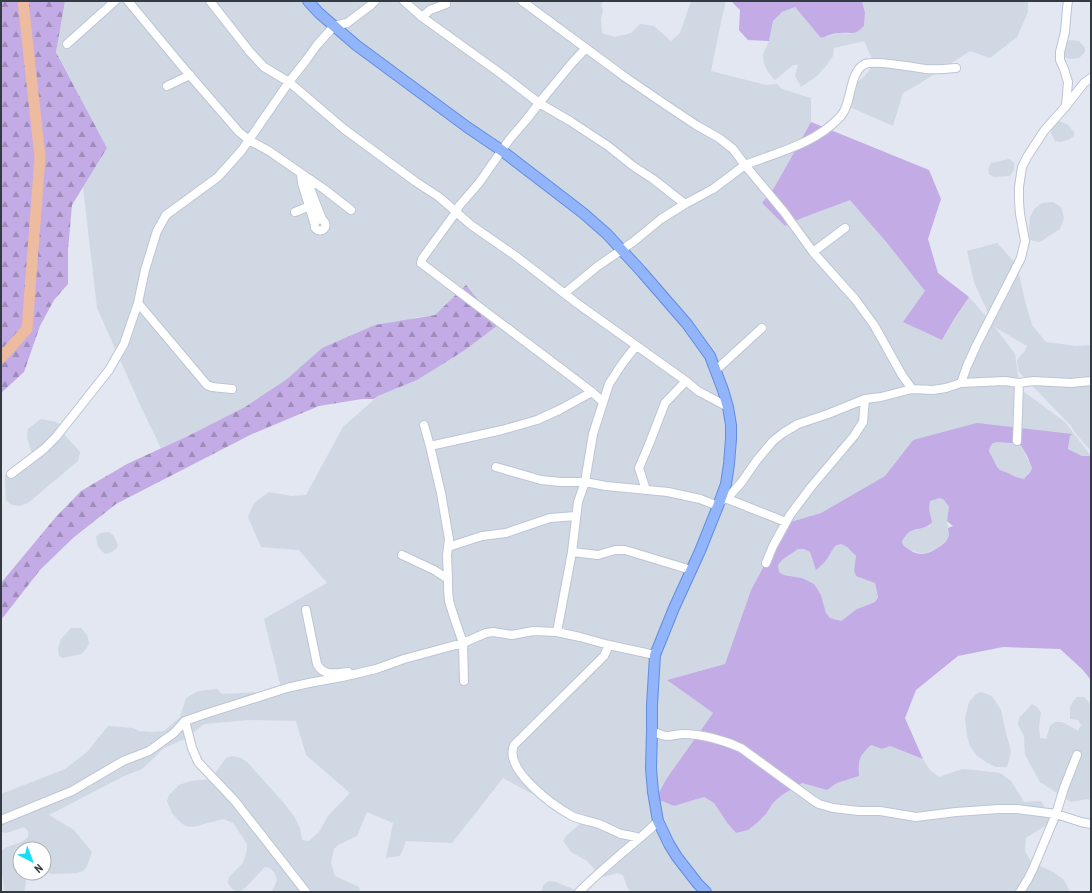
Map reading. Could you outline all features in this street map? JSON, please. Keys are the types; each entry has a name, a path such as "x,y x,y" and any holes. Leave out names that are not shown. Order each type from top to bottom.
{"main road":[{"path":"308,1 319,13 356,45 429,99 502,150 583,213 607,234 686,324 710,356 728,407 731,425 731,449 726,484 721,502 655,655 652,705 652,780 658,821 676,857 706,892"}],"street":[{"path":"67,44 115,1"},
{"path":"128,1 239,132 324,189 351,210"},
{"path":"210,1 250,52 264,67 289,82 344,129 439,197 471,225 517,257 636,346 698,391 728,407"},
{"path":"11,474 44,449 56,437 109,370 124,344 138,303 145,270 157,231 166,215 218,177 242,150 316,45 334,26 347,23 375,1"},
{"path":"404,1 422,17 513,83 539,104 570,121 608,146 685,204"},
{"path":"522,1 624,77 663,104 719,138 733,149 784,212 813,252 855,299 874,325 902,375 912,389"},
{"path":"1066,106 1068,82 1060,60 1060,52 1065,32 1068,1"},
{"path":"422,17 430,10 446,4"},
{"path":"586,48 572,63 502,150 479,183 459,206 422,259 421,263 592,392 603,402"},
{"path":"565,293 598,266 648,230 661,218 713,189 745,165 802,144 812,139 832,124 841,117 848,104 855,74 865,64 874,63 927,69 956,68"},
{"path":"167,86 190,75"},
{"path":"960,383 966,366 1021,258 1025,241 1019,201 1019,187 1022,167 1044,131 1084,83 1091,78"},
{"path":"301,174 302,183 310,206 318,221 308,179"},
{"path":"295,212 310,206"},
{"path":"813,252 845,228"},
{"path":"138,303 206,384 212,387 232,389"},
{"path":"716,370 762,328"},
{"path":"556,632 572,552 578,502 585,482 593,434 609,384 636,346"},
{"path":"646,490 639,468 665,403 686,381"},
{"path":"721,502 741,484 773,440 798,424 865,399 881,397 912,389 933,390 946,388 960,383 1005,381 1019,383 1033,381 1071,383 1091,381"},
{"path":"1017,441 1019,383"},
{"path":"430,446 502,430 537,420 592,392"},
{"path":"766,563 786,522 811,487 854,436 863,422 865,399"},
{"path":"424,425 442,500 449,539 447,555 449,601 462,643 464,681"},
{"path":"496,468 541,480 585,482 606,486 668,492 721,502 786,522"},
{"path":"448,547 482,536 506,533 550,518 576,516"},
{"path":"572,552 598,555 615,550 625,550 691,570"},
{"path":"402,555 434,570 448,579"},
{"path":"306,610 317,664 322,671 326,673 363,672"},
{"path":"1,820 60,797 82,786 123,761 149,752 174,733 185,721 287,688 363,672 462,643 486,633 493,632 512,635 533,631 556,632 655,655"},
{"path":"610,645 604,656 514,745 512,755 523,777 532,787 546,799 572,816 599,824 621,834 639,838"},
{"path":"185,721 194,755 198,762 234,801 306,892"},
{"path":"652,731 667,736 683,734 708,737 730,743 741,748 814,801 833,808 859,811 880,811 916,817 956,812 1017,809 1056,814 1091,824"},
{"path":"1020,892 1033,869 1056,814 1077,755"},
{"path":"579,892 658,821"}],"shaded area":[{"path":"65,1 603,1 601,6 603,10 601,19 602,33 615,37 631,33 640,24 654,26 671,41 680,33 691,1 726,1 711,71 766,85 777,84 782,89 811,98 811,122 774,188 762,203 785,226 850,199 925,291 942,340 969,297 993,324 974,282 967,251 997,243 1017,265 1032,325 1046,342 1076,346 1091,345 1091,451 1071,426 1019,372 1017,361 1027,346 994,326 1015,354 1020,389 1065,422 1091,456 1082,456 1068,449 1071,434 913,440 885,476 821,513 787,523 751,590 725,664 667,680 713,713 667,778 653,803 662,801 674,806 704,797 714,803 736,833 748,830 766,814 773,803 782,795 802,783 827,790 837,783 859,776 858,764 862,753 871,745 882,749 890,746 923,759 930,770 939,777 962,769 1000,773 1011,781 1024,802 1041,801 1053,821 1026,838 1025,851 1031,862 1053,872 1063,879 1070,892 631,892 627,887 623,875 617,873 604,877 598,876 587,861 571,852 563,841 566,836 580,824 586,823 503,778 452,843 406,841 400,856 386,858 393,823 367,812 357,836 338,845 334,849 331,863 335,876 359,887 360,892 272,892 277,880 275,873 270,868 265,867 244,889 238,892 232,889 228,883 229,877 243,863 247,850 247,844 233,823 223,819 193,827 186,826 181,823 172,813 167,801 169,795 179,785 191,781 211,779 226,758 232,756 241,758 247,762 294,816 300,828 302,840 309,841 319,832 328,816 350,793 306,755 296,721 249,720 204,724 187,738 164,748 142,769 124,776 49,815 74,830 92,852 87,866 83,871 77,873 52,874 52,841 23,841 28,837 28,831 24,827 6,833 1,832 1,794 65,769 87,752 108,726 133,728 139,731 164,731 180,717 186,698 198,691 217,689 222,694 282,691 264,619 327,583 299,550 261,547 248,517 254,503 269,492 291,496 306,495 343,427 378,396 417,380 466,285 435,315 418,317 322,348 287,379 245,407 161,448 97,308 83,187 107,148 56,51"},
{"path":"862,1 1028,1 1028,12 1017,37 990,58 970,51 903,93 893,126 850,107 852,86 865,76 874,63 864,41 834,48 833,56 826,66 817,76 801,87 795,76 798,65 793,65 775,80 768,72 764,64 763,54 769,41 773,21 782,12 795,7 821,38 840,33 853,34 864,26 865,13"},
{"path":"1070,40 1079,41 1085,48 1085,52 1079,58 1071,59 1062,57 1067,42"},
{"path":"1059,121 1068,125 1074,132 1074,136 1061,142 1055,141 1051,133 1053,123"},
{"path":"1009,159 1014,163 1014,170 1010,176 994,177 989,174 988,169 991,163"},
{"path":"1053,202 1061,207 1064,218 1060,229 1040,242 1030,240 1030,217 1035,208 1042,203"},
{"path":"41,419 56,422 64,426 62,432 80,452 78,461 28,503 20,506 12,505 6,500 5,475 32,453 27,438 28,429"},
{"path":"998,442 1020,445 1024,448 1026,457 1032,468 1024,479 1016,477 996,467 989,451 993,443"},
{"path":"940,498 944,500 949,507 947,521 949,535 947,539 938,549 923,554 910,550 903,545 902,541 911,531 930,526 930,500"},
{"path":"109,532 113,535 118,544 117,548 112,552 105,554 98,546 96,537 100,533"},
{"path":"841,544 847,547 856,556 854,570 875,583 878,596 875,602 857,609 841,621 830,618 826,613 821,595 802,578 784,575 779,572 778,565 782,560 798,549 804,549 810,552 816,569 825,562 835,546"},
{"path":"71,628 81,628 87,635 89,643 87,648 81,654 63,658 59,656 58,648 61,639"},
{"path":"981,692 992,696 1001,710 1011,751 1007,767 996,767 986,762 976,755 970,746 965,718 969,702 976,694"},
{"path":"1077,697 1084,697 1089,702 1091,707 1091,800 1088,799 1071,802 1040,782 1025,755 1024,736 1018,725 1019,718 1032,704 1038,708 1041,713 1039,726 1040,738 1046,739 1050,726 1055,722 1062,722 1078,731 1081,725 1078,720 1070,719 1070,707"},
{"path":"12,845 12,881 26,881 25,890 23,892 6,892 4,890 1,852 5,848"},
{"path":"549,881 556,882 573,889 576,892 542,892 543,885"}],"green space":[{"path":"1,1 65,1 56,52 107,148 72,205 68,250 68,284 54,300 40,326 24,372 1,393"},
{"path":"731,1 862,1 865,13 864,26 855,33 838,33 821,38 795,7 782,12 773,21 769,41 748,40 739,30 740,10"},
{"path":"811,122 929,170 941,199 928,239 938,273 969,297 942,340 903,322 925,291 887,243 850,200 785,226 762,203 774,188"},
{"path":"466,285 498,325 465,350 417,380 374,399 362,399 319,406 252,434 116,504 73,538 40,570 1,620 1,583 55,518 81,491 127,464 190,435 245,407 287,379 322,348 375,325 435,315"},
{"path":"977,423 1072,434 1070,436 1068,449 1082,456 1091,456 1091,680 1082,669 1060,649 1003,647 958,656 916,690 905,718 923,759 890,746 882,749 871,745 860,759 859,776 837,783 827,790 802,783 782,795 773,803 766,814 748,830 736,833 714,803 704,797 674,806 662,801 653,803 667,778 713,713 667,680 725,664 751,590 787,523 821,513 885,476 913,440","holes":["998,442 1021,446 1032,468 1024,479 1000,470 997,467 989,451 993,443","940,498 944,500 949,507 947,521 953,526 948,528 948,538 939,548 931,552 918,554 903,545 902,541 910,532 925,527 932,522 929,509 930,501","841,544 847,547 856,556 854,570 856,576 875,583 878,597 875,602 857,609 841,621 830,618 826,613 821,595 814,584 802,578 784,575 779,572 778,565 782,560 798,549 804,549 810,552 816,570 825,562 835,546"]}],"waterway":[{"path":"1,358 27,329 40,157 23,1"}]}
